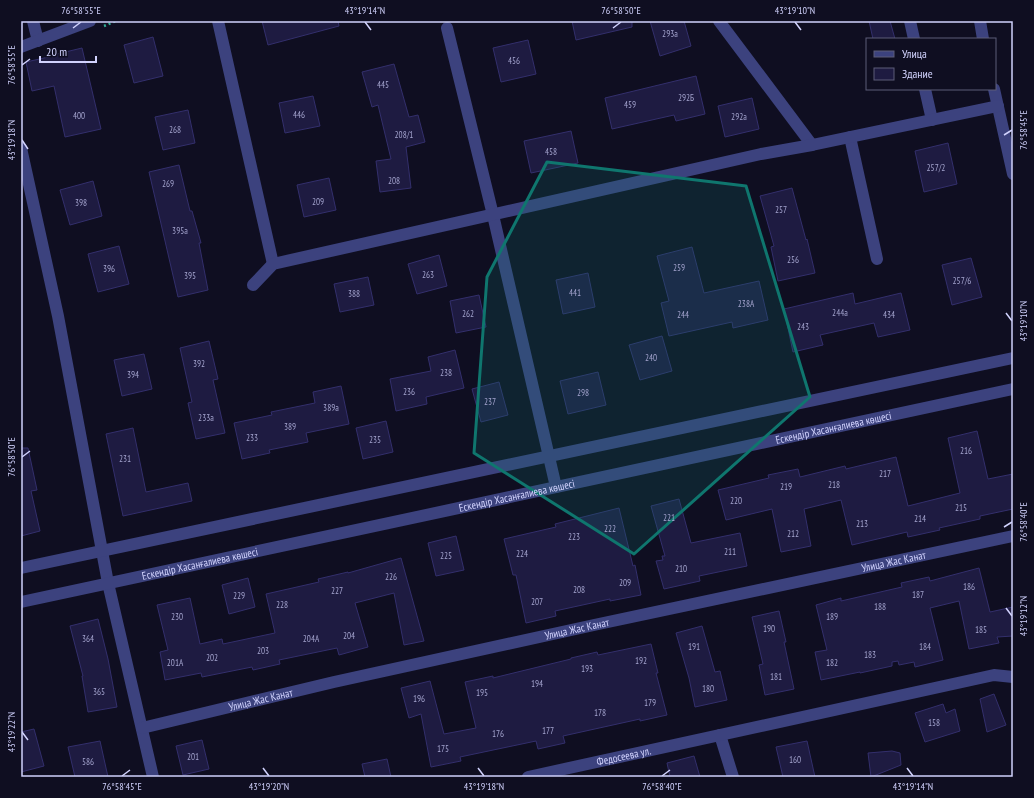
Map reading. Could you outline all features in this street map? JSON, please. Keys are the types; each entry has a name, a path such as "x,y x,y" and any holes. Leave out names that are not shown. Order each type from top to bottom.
{"street":[{"path":"33,21 38,41"},
{"path":"21,47 90,21"},
{"path":"218,21 273,264"},
{"path":"720,21 812,145"},
{"path":"910,21 914,38"},
{"path":"980,21 984,38"},
{"path":"448,28 556,487"},
{"path":"925,90 932,120"},
{"path":"994,90 1013,174"},
{"path":"253,285 273,264 761,154 812,145 998,106"},
{"path":"850,137 876,259"},
{"path":"21,148 58,316 108,583 153,777"},
{"path":"21,568 1013,358"},
{"name":"Ескендір Хасанғалиева көшесі","path":"21,602 1013,389"},
{"name":"Улица Жас Канат","path":"142,728 334,682 579,628 1013,536"},
{"name":"Федосеева ул.","path":"528,777 994,675 1013,677"},
{"path":"720,735 733,777"}],"highlighted area":[{"path":"547,162 746,186 810,397 634,554 474,453 487,277"}],"building":[{"path":"262,21 338,21 339,26 268,45"},
{"path":"572,21 632,21 632,27 576,40"},
{"path":"650,21 684,21 691,46 660,56"},
{"path":"869,21 890,21 895,38 873,38"},
{"path":"153,37 163,76 134,83 124,45"},
{"path":"528,40 536,74 501,82 493,48"},
{"path":"82,48 101,129 65,137 54,86 32,91 26,62"},
{"path":"394,64 409,117 418,115 425,142 406,147 411,188 380,192 376,161 391,159 378,105 372,107 362,72"},
{"path":"696,76 705,114 676,121 674,115 612,129 605,98"},
{"path":"313,96 320,126 285,133 279,103"},
{"path":"752,98 759,129 725,137 718,106"},
{"path":"188,110 195,143 163,150 155,117"},
{"path":"571,131 578,163 531,173 524,141"},
{"path":"948,143 957,184 924,192 915,151"},
{"path":"179,165 190,211 192,211 201,243 199,243 208,290 178,297 149,172"},
{"path":"329,178 336,210 304,217 297,185"},
{"path":"93,181 102,216 70,225 60,190"},
{"path":"792,188 815,273 778,281 771,247 774,246 760,196"},
{"path":"119,246 129,284 98,292 88,254"},
{"path":"692,247 704,293 759,281 768,320 733,328 732,322 669,336 661,303 669,301 657,256"},
{"path":"439,255 447,286 417,294 408,264"},
{"path":"971,258 982,297 952,305 942,265"},
{"path":"588,273 595,307 563,314 556,280"},
{"path":"368,277 374,305 340,312 334,284"},
{"path":"853,293 855,304 901,293 910,330 878,337 874,323 820,335 823,345 793,352 784,309"},
{"path":"479,295 486,327 456,333 450,301"},
{"path":"662,336 672,371 640,380 629,345"},
{"path":"209,341 218,379 213,380 225,433 196,439 188,403 192,402 180,348"},
{"path":"455,350 464,388 426,397 427,404 396,411 390,379 431,371 428,357"},
{"path":"144,354 152,389 122,396 114,360"},
{"path":"598,372 606,405 568,414 560,381"},
{"path":"499,382 508,415 481,422 472,389"},
{"path":"341,386 349,424 306,433 308,442 269,450 270,453 242,459 234,423 272,415 271,412 315,403 313,392"},
{"path":"386,421 393,452 363,459 356,428"},
{"path":"133,428 146,492 188,483 192,501 123,516 106,434"},
{"path":"977,431 988,479 1013,474 1013,509 980,516 980,519 939,528 940,530 908,537 907,532 852,545 841,500 804,509 811,546 781,552 772,509 726,520 718,490 769,478 768,475 798,469 800,477 845,466 846,469 896,457 908,506 960,493 948,438"},
{"path":"21,448 28,448 37,490 31,491 40,531 21,536"},
{"path":"679,499 691,543 740,533 747,566 699,576 700,581 664,589 656,561 663,560 662,556 665,556 651,506"},
{"path":"619,508 633,566 635,565 641,595 610,601 610,599 555,611 556,616 526,623 516,575 513,575 504,539 556,527 555,524"},
{"path":"456,536 464,570 436,576 428,543"},
{"path":"401,558 424,641 404,645 394,593 355,603 368,647 339,655 337,648 279,660 280,664 253,670 252,667 202,677 201,673 165,680 160,652 168,650 157,605 190,598 200,644 222,639 223,644 275,633 266,594 319,582 318,579 348,573"},
{"path":"979,568 990,612 1013,607 1013,636 997,637 999,643 969,649 959,601 930,608 943,660 915,667 914,662 899,665 898,661 892,662 892,666 821,680 815,652 827,650 816,605 841,598 841,601 902,587 901,583 929,577 930,581"},
{"path":"248,578 255,607 229,614 222,585"},
{"path":"779,611 794,689 765,695 759,665 763,664 752,617"},
{"path":"98,619 108,659 117,707 88,712 83,676 70,626"},
{"path":"702,626 715,672 720,671 727,700 695,707 689,678 676,633"},
{"path":"651,644 658,673 656,673 667,715 640,721 640,719 563,736 565,743 538,749 536,741 460,757 461,761 431,767 421,714 409,718 401,688 430,681 444,734 476,728 465,682 493,676 493,678 597,652 598,655"},
{"path":"994,694 1006,725 987,732 980,699"},
{"path":"943,704 946,713 955,709 960,731 925,742 915,713"},
{"path":"34,729 44,766 21,772 21,732"},
{"path":"202,740 209,769 183,775 176,746"},
{"path":"100,741 108,777 75,777 68,747"},
{"path":"807,741 815,777 783,777 776,747"},
{"path":"892,751 900,753 901,765 871,777 868,753"},
{"path":"694,756 700,777 670,777 667,763"},
{"path":"387,759 391,777 365,777 362,764"}]}
